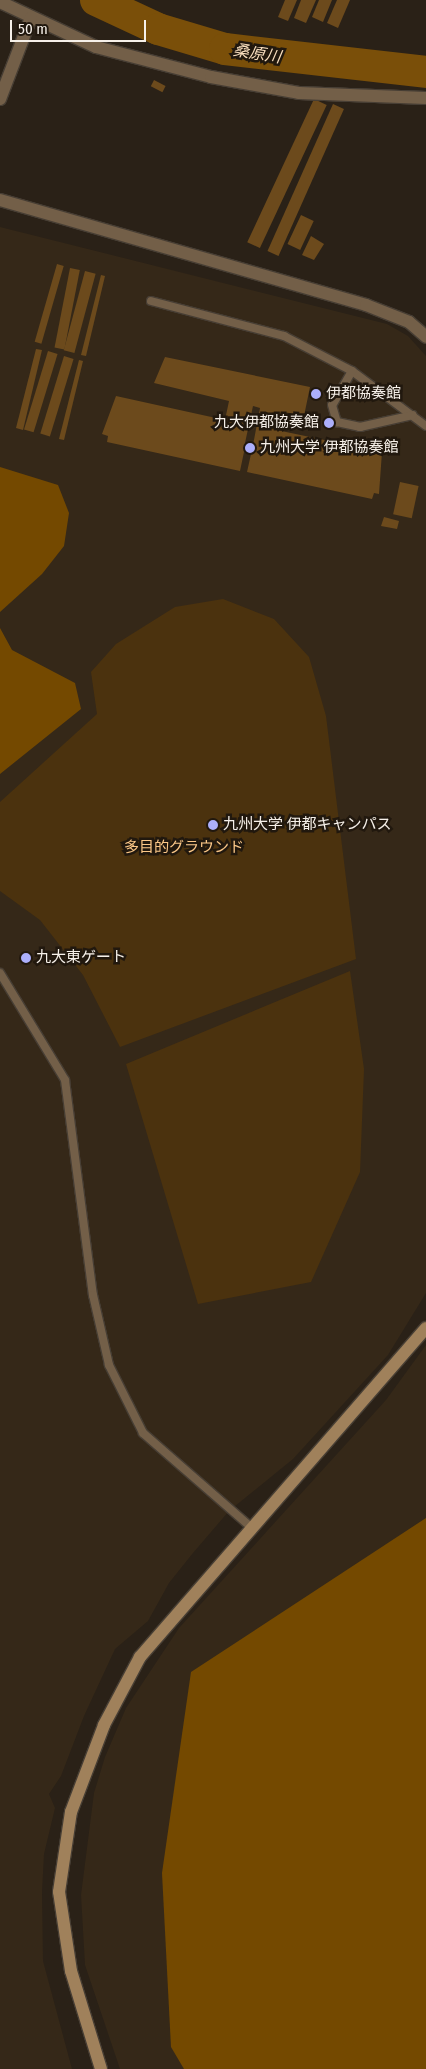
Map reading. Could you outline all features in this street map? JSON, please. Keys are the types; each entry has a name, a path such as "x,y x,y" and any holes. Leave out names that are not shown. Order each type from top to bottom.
{"street":[{"path":"0,2 96,47 250,85 299,93 426,98"},
{"path":"0,98 31,18"},
{"path":"0,200 366,305 409,322 426,337"},
{"path":"101,2069 71,1971 58,1892 71,1812 104,1724 140,1657 426,1328"}],"lane":[{"path":"151,301 284,336 352,371 426,426"},
{"path":"352,371 332,405 337,422 360,427 413,415"},
{"path":"0,973 65,1080 94,1295 110,1365 144,1433 253,1528"}],"shaded area":[{"name":"九州大学 伊都キャンパス","path":"0,227 387,324 408,336 426,356 426,1293 388,1355 293,1459 229,1511 169,1583 148,1621 115,1649 84,1716 61,1776 49,1794 55,1808 44,1854 42,1892 43,1961 72,2069 0,2069"},
{"path":"0,467 58,485 69,513 64,546 42,574 0,612"},
{"path":"0,628 12,650 75,683 81,709 0,774"},
{"path":"426,1345 426,2069 120,2069 85,1965 81,1895 94,1793 105,1757 126,1708 179,1628 386,1400"},
{"path":"426,1518 426,2069 184,2069 171,2047 162,1873 191,1672"}],"green space":[{"name":"多目的グラウンド","path":"223,599 274,619 309,657 326,716 356,959 120,1047 83,975 40,920 0,891 0,802 97,714 91,672 116,644 175,607"},
{"path":"350,971 364,1069 360,1172 311,1282 198,1304 126,1064"}],"building":[{"path":"285,0 297,0 288,21 278,17"},
{"path":"301,0 316,0 306,23 294,18"},
{"path":"319,0 332,0 323,22 312,17"},
{"path":"337,0 350,0 338,28 327,23"},
{"path":"154,80 166,86 162,92 151,86"},
{"path":"314,99 327,105 260,248 247,242"},
{"path":"333,104 344,109 278,256 268,251"},
{"path":"301,215 314,221 300,250 287,244"},
{"path":"311,236 324,244 314,260 302,255"},
{"path":"57,264 64,266 41,344 35,342"},
{"path":"70,268 80,270 64,349 55,348"},
{"path":"85,271 96,274 74,353 64,350"},
{"path":"101,275 105,276 86,356 81,355"},
{"path":"36,349 42,350 23,430 16,428"},
{"path":"48,351 58,354 34,432 24,429"},
{"path":"64,356 74,359 50,436 40,433"},
{"name":"九州大学 伊都協奏館","path":"165,357 310,387 304,416 284,412 281,424 268,421 267,428 382,452 379,494 374,493 372,499 247,472 251,454 244,452 240,471 107,442 108,436 102,434 116,396 225,420 229,401 154,383","holes":["253,406 260,408 253,445 245,443"]},
{"path":"79,360 83,361 64,440 59,439"},
{"path":"400,482 419,486 412,518 393,514"},
{"path":"384,517 399,521 397,529 381,526"}],"waterway":[{"name":"桑原川","path":"96,0 158,29 225,49 426,72"}],"place":[{"name":"伊都協奏館","path":"316,394"},
{"name":"九大伊都協奏館","path":"329,423"},
{"name":"九州大学 伊都協奏館","path":"250,448"},
{"name":"九州大学 伊都キャンパス","path":"213,825"},
{"name":"九大東ゲート","path":"26,958"}]}
